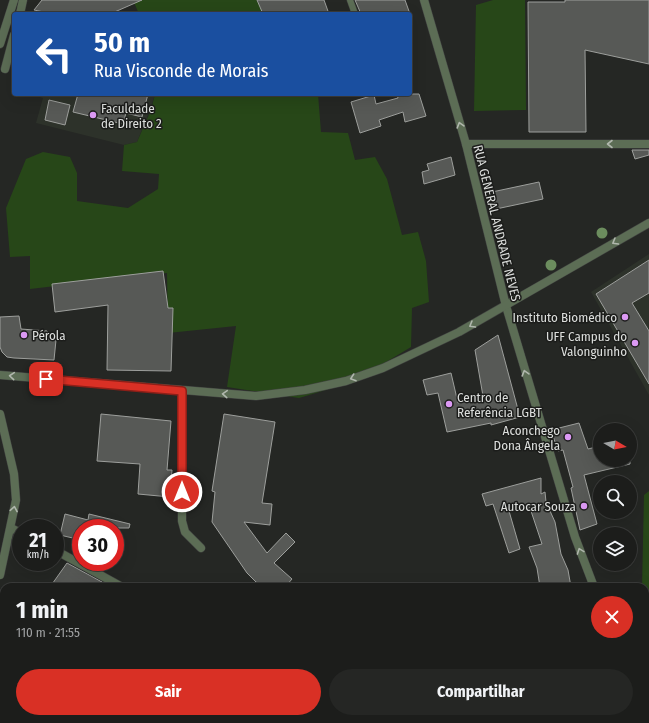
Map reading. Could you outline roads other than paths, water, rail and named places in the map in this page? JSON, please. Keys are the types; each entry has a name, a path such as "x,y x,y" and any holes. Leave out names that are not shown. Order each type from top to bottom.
{"street":[{"path":"0,44 14,0"},
{"path":"20,12 23,0"},
{"name":"RUA GENERAL ANDRADE NEVES","path":"424,0 466,144 506,306 575,537 592,583"},
{"path":"5,69 12,43"},
{"path":"466,144 649,144"},
{"path":"0,375 256,396 305,390 346,381 383,368 459,332 649,223"},
{"path":"182,391 182,521 185,532 201,548"},
{"path":"0,414 14,474 16,500 0,575"},
{"path":"64,555 115,583"}],"lane":[{"path":"350,0 354,12"}],"place":[{"name":"Faculdade de Direito 2","path":"93,115"},
{"name":"Instituto Biomédico","path":"625,317"},
{"name":"Pérola","path":"24,335"},
{"name":"UFF Campus do Valonguinho","path":"635,343"},
{"name":"Centro de Referência LGBT","path":"449,404"},
{"name":"Aconchego Dona Ângela","path":"568,437"},
{"name":"Autocar Souza","path":"584,506"}]}
